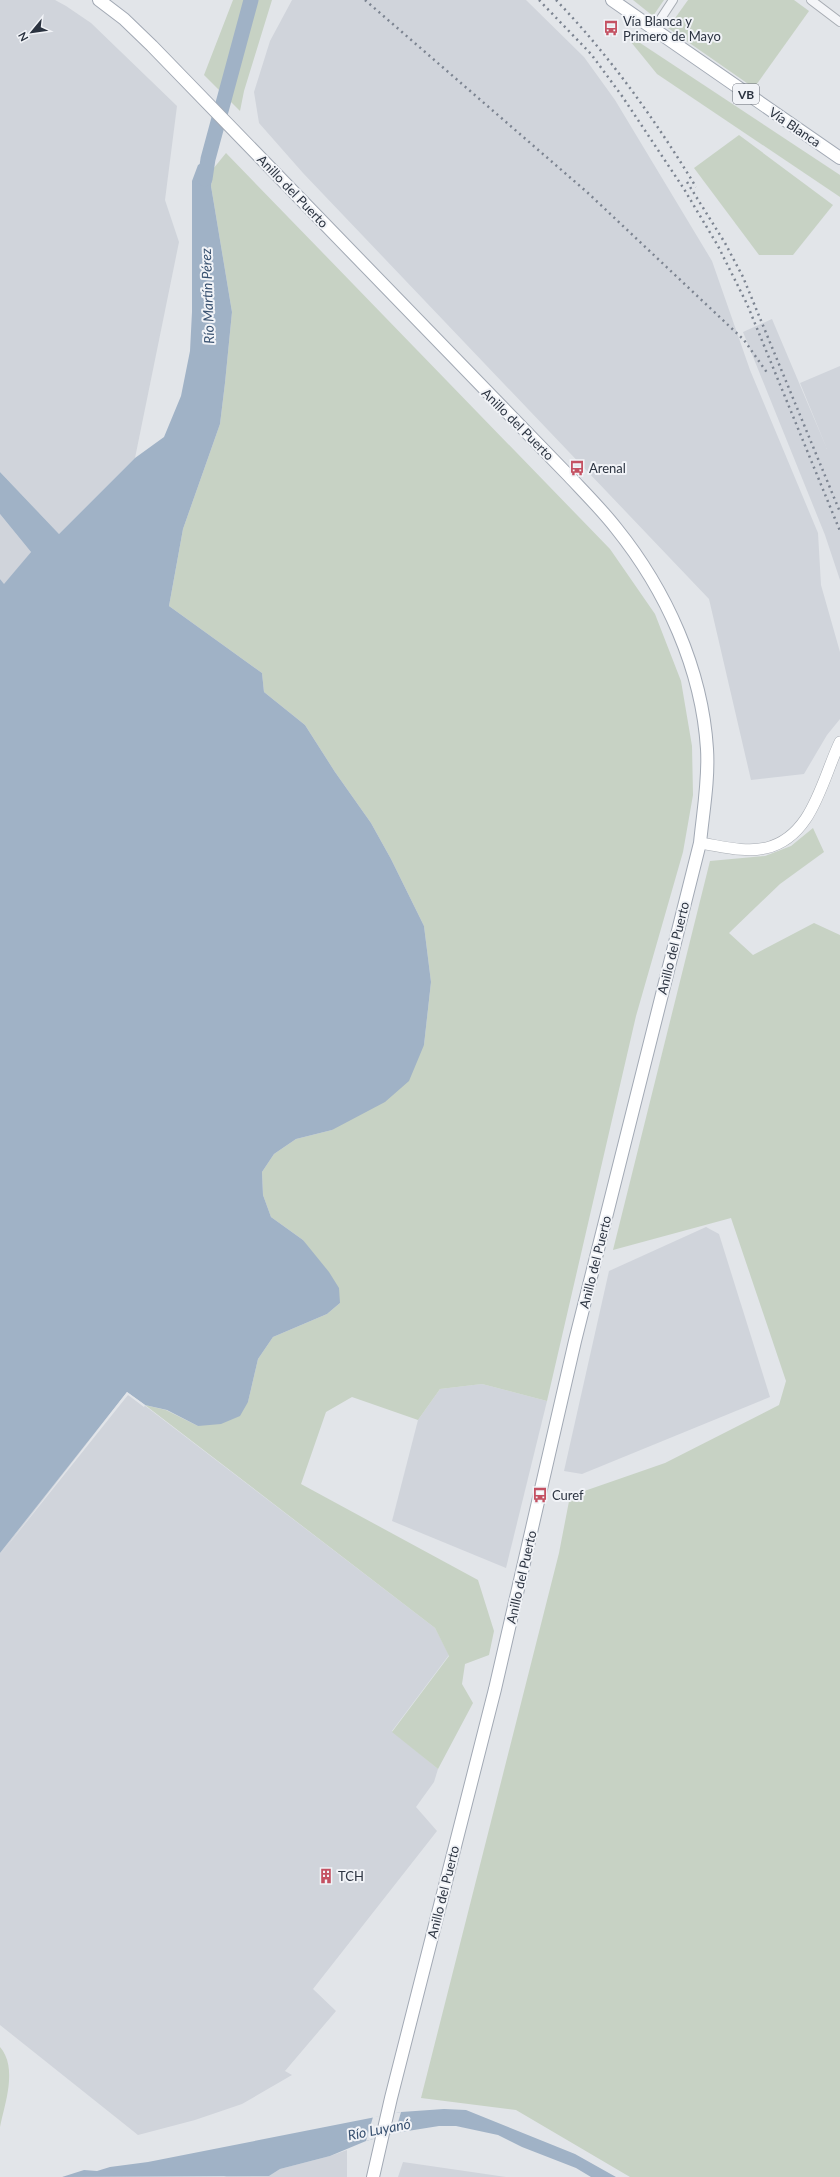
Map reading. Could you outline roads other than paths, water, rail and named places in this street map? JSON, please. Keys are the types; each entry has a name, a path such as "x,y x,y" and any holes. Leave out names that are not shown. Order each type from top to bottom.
{"main road":[{"name":"Anillo del Puerto","path":"99,0 124,19 233,129 570,476 616,527 647,571 677,630 696,685 704,718 707,750 705,799 700,843 575,1342 495,1689 391,2098 373,2177"},
{"name":"Vía Blanca","path":"612,0 840,158"},
{"path":"700,843 742,849 766,848 789,838 805,820 821,788 840,742"}],"street":[{"path":"654,29 673,0"},
{"path":"811,0 840,22"}],"water":[{"path":"208,159 213,169 211,186 232,312 220,424 183,529 169,606 262,673 264,692 305,725 335,772 371,823 391,859 424,926 431,982 424,1045 409,1081 385,1102 332,1130 296,1139 274,1154 262,1172 263,1195 271,1217 303,1240 329,1272 339,1288 340,1303 327,1314 273,1337 258,1359 248,1402 240,1416 221,1424 198,1426 167,1410 145,1405 127,1392 0,1553 0,579 4,584 31,552 0,514 0,472 59,534 135,458 164,437 181,396 190,351 192,312 192,181 198,165"},
{"name":"Río Luyanó","path":"444,2109 466,2110 575,2154 616,2177 591,2177 576,2168 522,2147 498,2135 456,2126 439,2126 395,2133 366,2141 330,2156 280,2169 269,2176 62,2177 84,2170 97,2171 110,2167 148,2162 401,2112"}],"waterway":[{"name":"Río Martín Pérez","path":"205,179 208,159 251,0"}],"railway":[{"path":"365,0 588,193 744,340 768,374"},
{"path":"539,0 591,54 622,96 684,189 718,246 747,304 840,531"},
{"path":"556,0 576,21 631,90 665,138 696,187"},
{"path":"687,182 725,243 743,277 840,512"}],"place":[{"name":"Vía Blanca y Primero de Mayo","path":"611,28"},
{"name":"Arenal","path":"577,468"},
{"name":"Curef","path":"540,1495"},
{"name":"TCH","path":"326,1876"}]}
